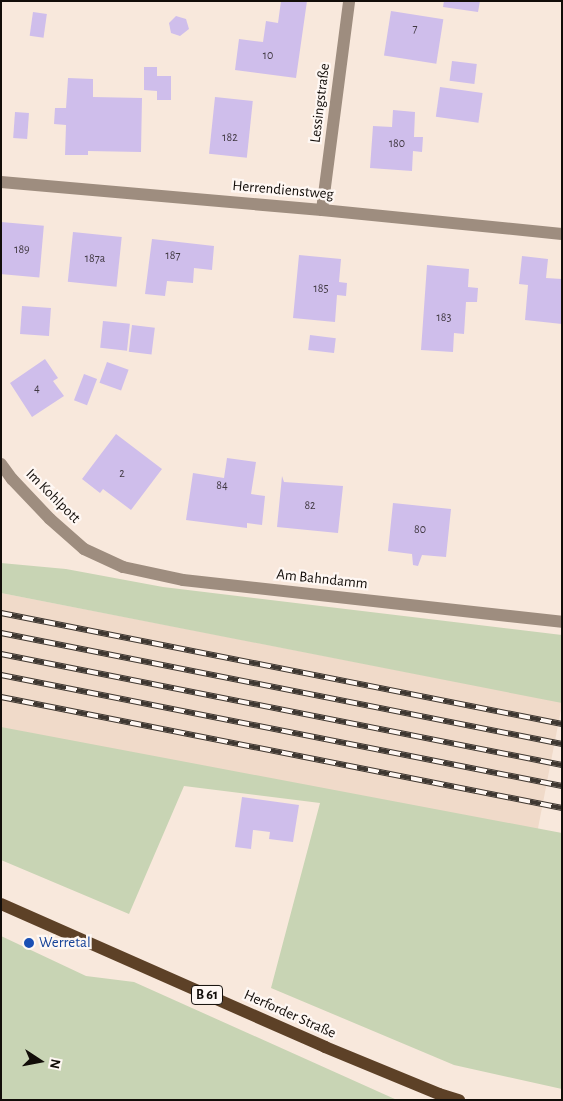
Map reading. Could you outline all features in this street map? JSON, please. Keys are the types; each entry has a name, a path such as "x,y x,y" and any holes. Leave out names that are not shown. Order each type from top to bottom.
{"main road":[{"name":"Herforder Straße","path":"1,904 325,1047 439,1094 459,1100"}],"street":[{"name":"Lessingstraße","path":"322,210 349,1"},
{"name":"Herrendienstweg","path":"1,182 322,210 562,234"},
{"name":"Im Kohlpott","path":"1,464 50,519 84,549"},
{"name":"Am Bahndamm","path":"84,549 123,567 183,580 562,622"}],"shaded area":[{"path":"1,593 562,702 537,834 1,730"}],"green space":[{"path":"1,563 66,569 163,587 562,635 562,703 1,593"},
{"path":"1,727 562,833 562,1089 454,1065 271,988 320,803 184,786 129,914 1,860"},
{"path":"1,936 86,976 134,982 397,1100 1,1100"}],"building":[{"path":"281,1 307,1 296,78 235,70 239,39 263,42 266,21 278,23"},
{"path":"444,1 480,1 478,12 443,7"},
{"path":"391,11 443,19 436,64 384,55"},
{"path":"33,12 47,14 44,38 30,36"},
{"path":"176,16 186,19 189,29 180,36 171,33 169,23"},
{"path":"452,61 477,64 474,84 450,81"},
{"path":"144,67 157,67 157,76 171,76 171,100 157,100 157,91 144,90"},
{"path":"68,78 93,79 93,97 142,98 141,152 88,151 88,155 65,155 66,125 54,124 55,108 66,108"},
{"path":"440,87 483,93 478,123 436,117"},
{"path":"215,97 253,101 247,158 209,154"},
{"path":"393,110 415,112 414,137 423,137 422,152 413,151 412,171 370,168 373,126 392,127"},
{"path":"15,112 29,113 27,139 13,138"},
{"path":"1,222 44,226 39,278 1,274"},
{"path":"73,232 122,237 117,287 68,282"},
{"path":"152,239 214,246 212,270 194,268 193,283 167,281 165,296 145,294"},
{"path":"299,255 341,259 339,282 347,283 346,296 337,295 335,322 293,318"},
{"path":"522,256 548,259 546,278 562,279 562,324 525,320 528,285 519,284"},
{"path":"427,265 469,269 468,287 478,288 477,302 466,302 464,334 454,333 453,352 421,350"},
{"path":"22,306 51,308 49,336 20,334"},
{"path":"103,321 130,324 127,351 100,348"},
{"path":"132,325 155,328 152,355 129,352"},
{"path":"310,335 336,338 334,353 308,350"},
{"path":"45,359 58,378 53,381 64,396 32,417 10,383"},
{"path":"107,362 129,370 121,391 99,383"},
{"path":"84,374 97,379 87,405 74,400"},
{"path":"116,434 162,469 131,510 103,489 100,493 82,479"},
{"path":"227,458 256,462 251,494 265,496 262,525 247,523 247,528 186,520 193,473 224,478"},
{"path":"282,476 284,482 343,486 338,533 277,527"},
{"path":"393,503 451,509 446,557 422,555 418,566 413,565 412,554 388,551"},
{"path":"242,797 299,805 293,842 269,839 270,832 253,830 251,849 235,847"}],"railway":[{"path":"1,613 562,724"},
{"path":"1,633 562,744"},
{"path":"1,654 562,765"},
{"path":"1,675 562,786"},
{"path":"1,697 562,808"}],"place":[{"name":"Werretal","path":"29,943"}]}
